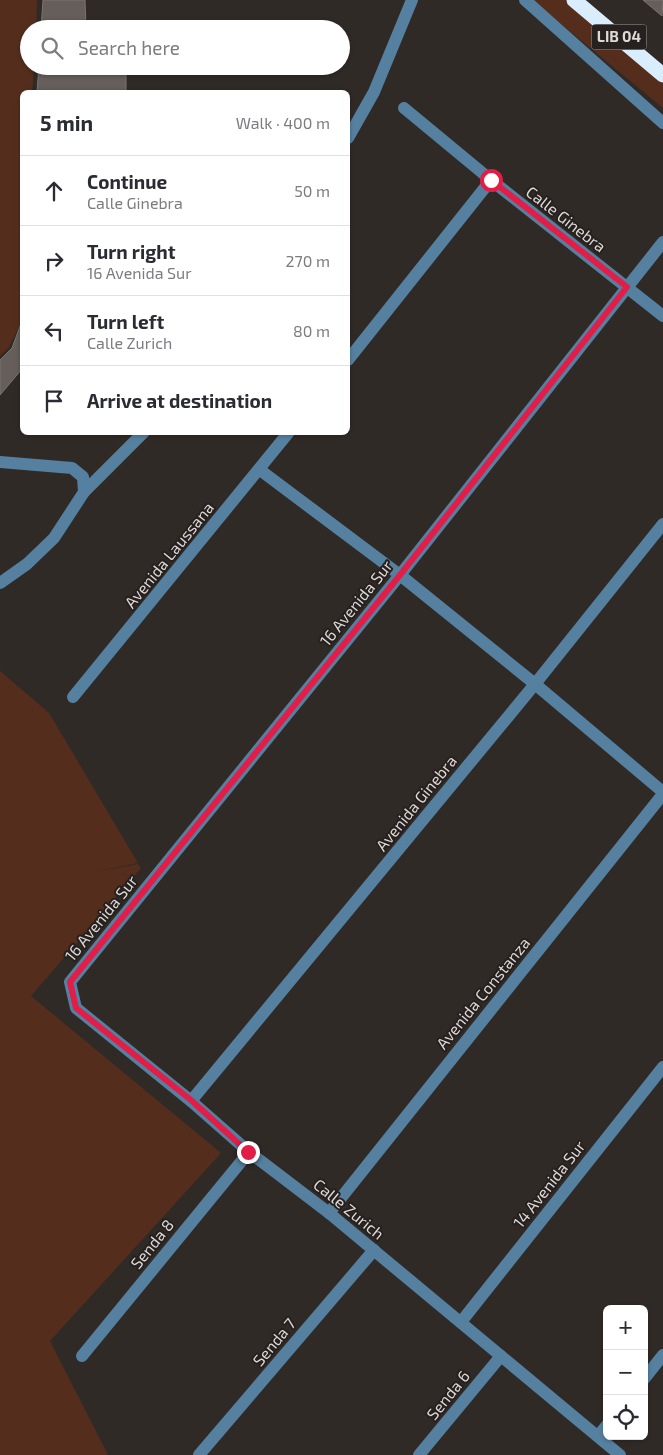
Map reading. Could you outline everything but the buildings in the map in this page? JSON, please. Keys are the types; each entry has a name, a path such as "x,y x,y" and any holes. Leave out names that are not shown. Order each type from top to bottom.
{"highway":[{"name":"LIB 04","path":"574,0 663,75"}],"street":[{"path":"350,134 374,92 412,0"},
{"path":"525,0 663,123"},
{"name":"Calle Ginebra","path":"404,108 491,180 663,316"},
{"path":"350,357 491,180"},
{"name":"16 Avenida Sur","path":"70,982 400,575 663,242"},
{"path":"0,583 27,564 54,538 84,492 141,435"},
{"name":"Avenida Laussana","path":"74,697 287,435"},
{"path":"0,462 72,468 83,477 84,492"},
{"path":"260,470 400,575 534,684 663,793"},
{"name":"Avenida Ginebra","path":"191,1100 534,684 663,524"},
{"name":"Avenida Constanza","path":"329,1213 663,793"},
{"name":"Calle Zurich","path":"70,982 76,1008 191,1100 248,1152 329,1213 620,1455"},
{"name":"14 Avenida Sur","path":"461,1322 663,1067"},
{"name":"Senda 8","path":"82,1356 248,1152"},
{"name":"Senda 7","path":"199,1455 374,1250"},
{"name":"Senda 6","path":"419,1455 501,1356"},
{"path":"648,1374 663,1356"},
{"path":"598,1436 603,1430"}],"shaded area":[{"path":"0,0 37,0 36,20 20,20 20,75 33,75 32,90 20,90 20,325 9,347 0,356"},
{"path":"532,0 566,0 663,80 663,108"},
{"path":"0,671 49,713 138,863 94,872 138,864 141,868 31,996 221,1153 50,1341 108,1455 0,1455"}],"route":[{"path":"248,1152 191,1100 76,1008 70,982 400,575 627,287 491,180"}]}
